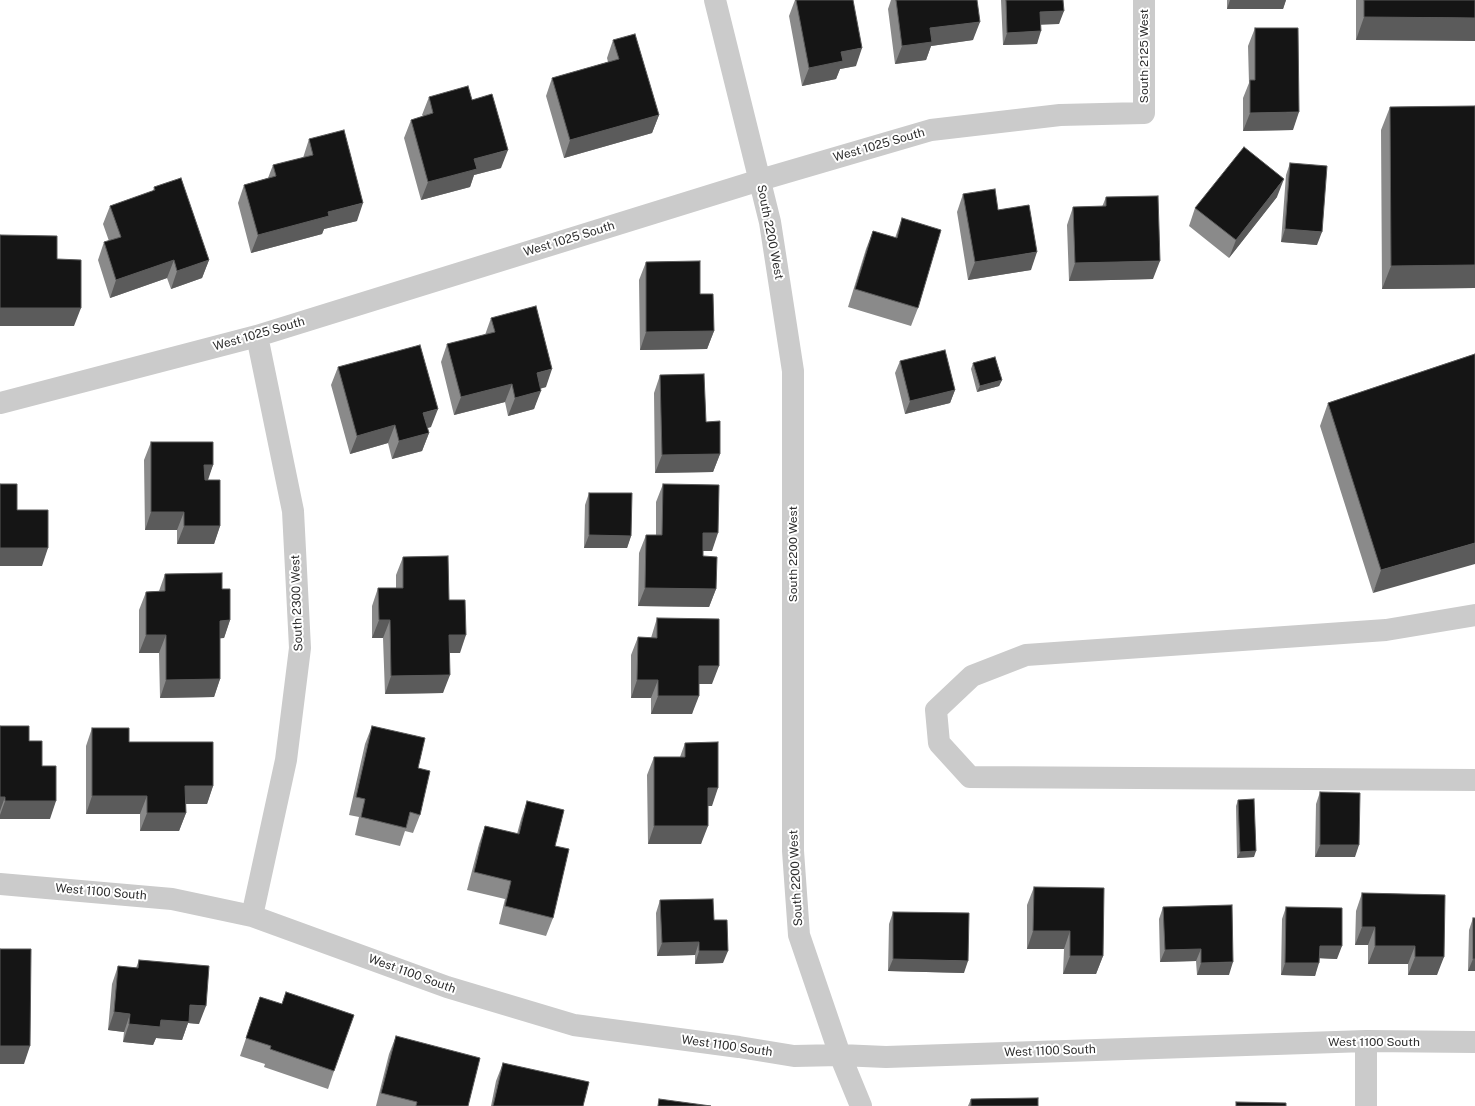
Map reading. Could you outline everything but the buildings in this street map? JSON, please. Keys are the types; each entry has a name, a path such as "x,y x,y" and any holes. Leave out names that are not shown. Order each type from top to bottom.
{"street":[{"name":"South 2200 West","path":"715,0 770,222 793,370 793,851 799,935 840,1055 861,1106"},
{"name":"South 2125 West","path":"1144,0 1144,113"},
{"name":"West 1025 South","path":"0,403 257,336 760,180 931,130 1060,115 1144,113"},
{"name":"South 2300 West","path":"252,916 286,760 300,648 293,511 257,336"},
{"path":"1475,615 1386,630 1026,655 972,676 936,710 939,743 970,777 1475,780"},
{"name":"West 1100 South","path":"0,884 172,899 252,916 447,987 574,1025 739,1047 794,1056 840,1055 886,1057 1366,1041 1475,1042"},
{"path":"1366,1041 1366,1106"}]}
